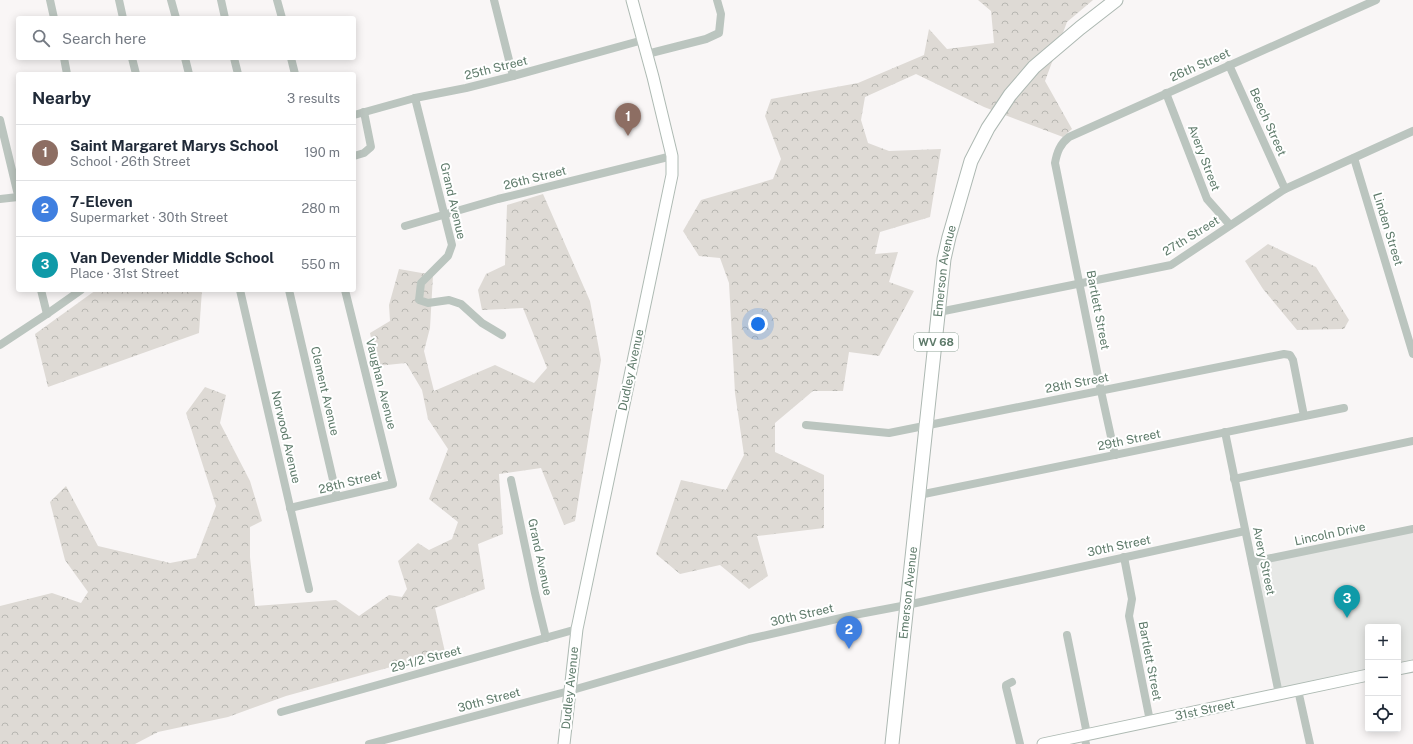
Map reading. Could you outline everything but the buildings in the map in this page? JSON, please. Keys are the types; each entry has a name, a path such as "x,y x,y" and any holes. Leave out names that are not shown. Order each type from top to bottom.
{"main road":[{"name":"Emerson Avenue","path":"892,744 944,260 949,237 971,161 988,128 1010,95 1034,67 1116,0"}],"street":[{"path":"50,0 54,16"},
{"path":"119,0 123,16"},
{"path":"171,0 175,16"},
{"path":"221,0 225,16"},
{"path":"278,0 282,16"},
{"path":"494,0 512,76"},
{"name":"Dudley Avenue","path":"564,744 577,629 672,175 672,156 632,0"},
{"path":"647,54 706,39 719,33 721,14 717,0"},
{"name":"26th Street","path":"1057,170 1055,163 1058,152 1064,141 1069,137 1376,0"},
{"name":"25th Street","path":"356,114 415,98 466,88 643,40"},
{"path":"64,60 67,72"},
{"path":"132,60 136,72"},
{"path":"186,60 188,72"},
{"path":"234,60 238,72"},
{"path":"292,60 294,72"},
{"name":"Beech Street","path":"1229,65 1285,188"},
{"name":"Avery Street","path":"1166,94 1207,199 1230,225"},
{"name":"Grand Avenue","path":"415,98 452,245 448,256 421,283 419,300 428,303 449,300 461,304 482,323 502,335"},
{"path":"356,155 364,153 371,147 364,112"},
{"path":"0,120 16,188"},
{"name":"27th Street","path":"939,312 1171,265 1285,188 1413,131"},
{"name":"26th Street","path":"405,226 498,199 672,156"},
{"name":"Linden Street","path":"1354,158 1413,354"},
{"name":"Bartlett Street","path":"1057,170 1115,455"},
{"path":"0,200 16,196"},
{"path":"42,292 47,314"},
{"path":"0,345 78,292"},
{"name":"Norwood Avenue","path":"240,292 309,589"},
{"name":"Clement Avenue","path":"289,292 337,497"},
{"name":"Vaughan Avenue","path":"345,292 393,484"},
{"name":"28th Street","path":"806,425 889,432 1284,354 1290,355 1293,360 1304,416"},
{"name":"29th Street","path":"919,495 1344,408"},
{"name":"Avery Street","path":"1224,432 1279,694"},
{"path":"1234,479 1413,441"},
{"name":"Grand Avenue","path":"511,480 546,638"},
{"name":"28th Street","path":"290,508 393,484"},
{"name":"Lincoln Drive","path":"1252,562 1413,529"},
{"name":"30th Street","path":"369,744 569,691 749,639 1245,531"},
{"name":"Bartlett Street","path":"1124,558 1132,599 1129,616 1150,721"},
{"name":"29-1/2 Street","path":"281,712 577,629"},
{"path":"1067,635 1086,729 1085,740"},
{"path":"1401,668 1413,666"},
{"name":"31st Street","path":"1043,744 1085,740 1150,721 1365,676"},
{"path":"1012,682 1006,685 1006,687 1020,744"},
{"path":"1298,690 1310,744"}],"shaded area":[{"path":"1413,529 1413,666 1401,668 1401,624 1365,624 1365,676 1279,694 1252,562"}],"green space":[{"path":"978,0 1093,0 1067,22 1045,81 1072,129 1063,137 984,107 916,74 865,97 861,120 868,143 889,151 941,149 930,217 880,232 875,254 898,252 889,282 914,291 879,356 849,352 843,391 813,391 775,423 775,452 824,475 824,528 757,536 768,576 749,589 720,565 680,574 656,554 681,480 726,490 744,455 735,393 729,283 720,258 699,256 683,231 701,200 773,179 781,159 765,116 771,99 858,83 924,55 929,29 947,49 994,43 991,11"},
{"path":"543,194 590,301 601,360 575,521 564,525 541,468 499,474 503,534 478,544 485,589 435,608 445,652 286,696 228,717 158,732 135,744 0,744 0,606 52,593 81,603 88,592 65,560 50,502 66,486 98,546 170,563 196,558 216,506 186,413 205,387 226,395 220,423 250,481 262,521 250,527 250,557 255,606 336,600 359,616 389,595 402,597 407,589 398,561 418,543 429,550 452,539 458,522 429,499 448,449 428,419 422,390 406,363 377,366 370,333 390,321 389,305 399,269 433,275 430,328 424,351 434,391 495,365 534,383 547,368 523,308 482,310 478,290 486,274 505,265 507,205"},
{"path":"1268,244 1316,267 1349,320 1344,329 1297,330 1263,289 1245,261"},
{"path":"93,292 202,292 199,333 48,387 35,334"}],"place":[{"name":"Saint Margaret Marys School","path":"628,136"},
{"name":"Van Devender Middle School","path":"1347,618"},
{"name":"7-Eleven","path":"849,649"}]}
